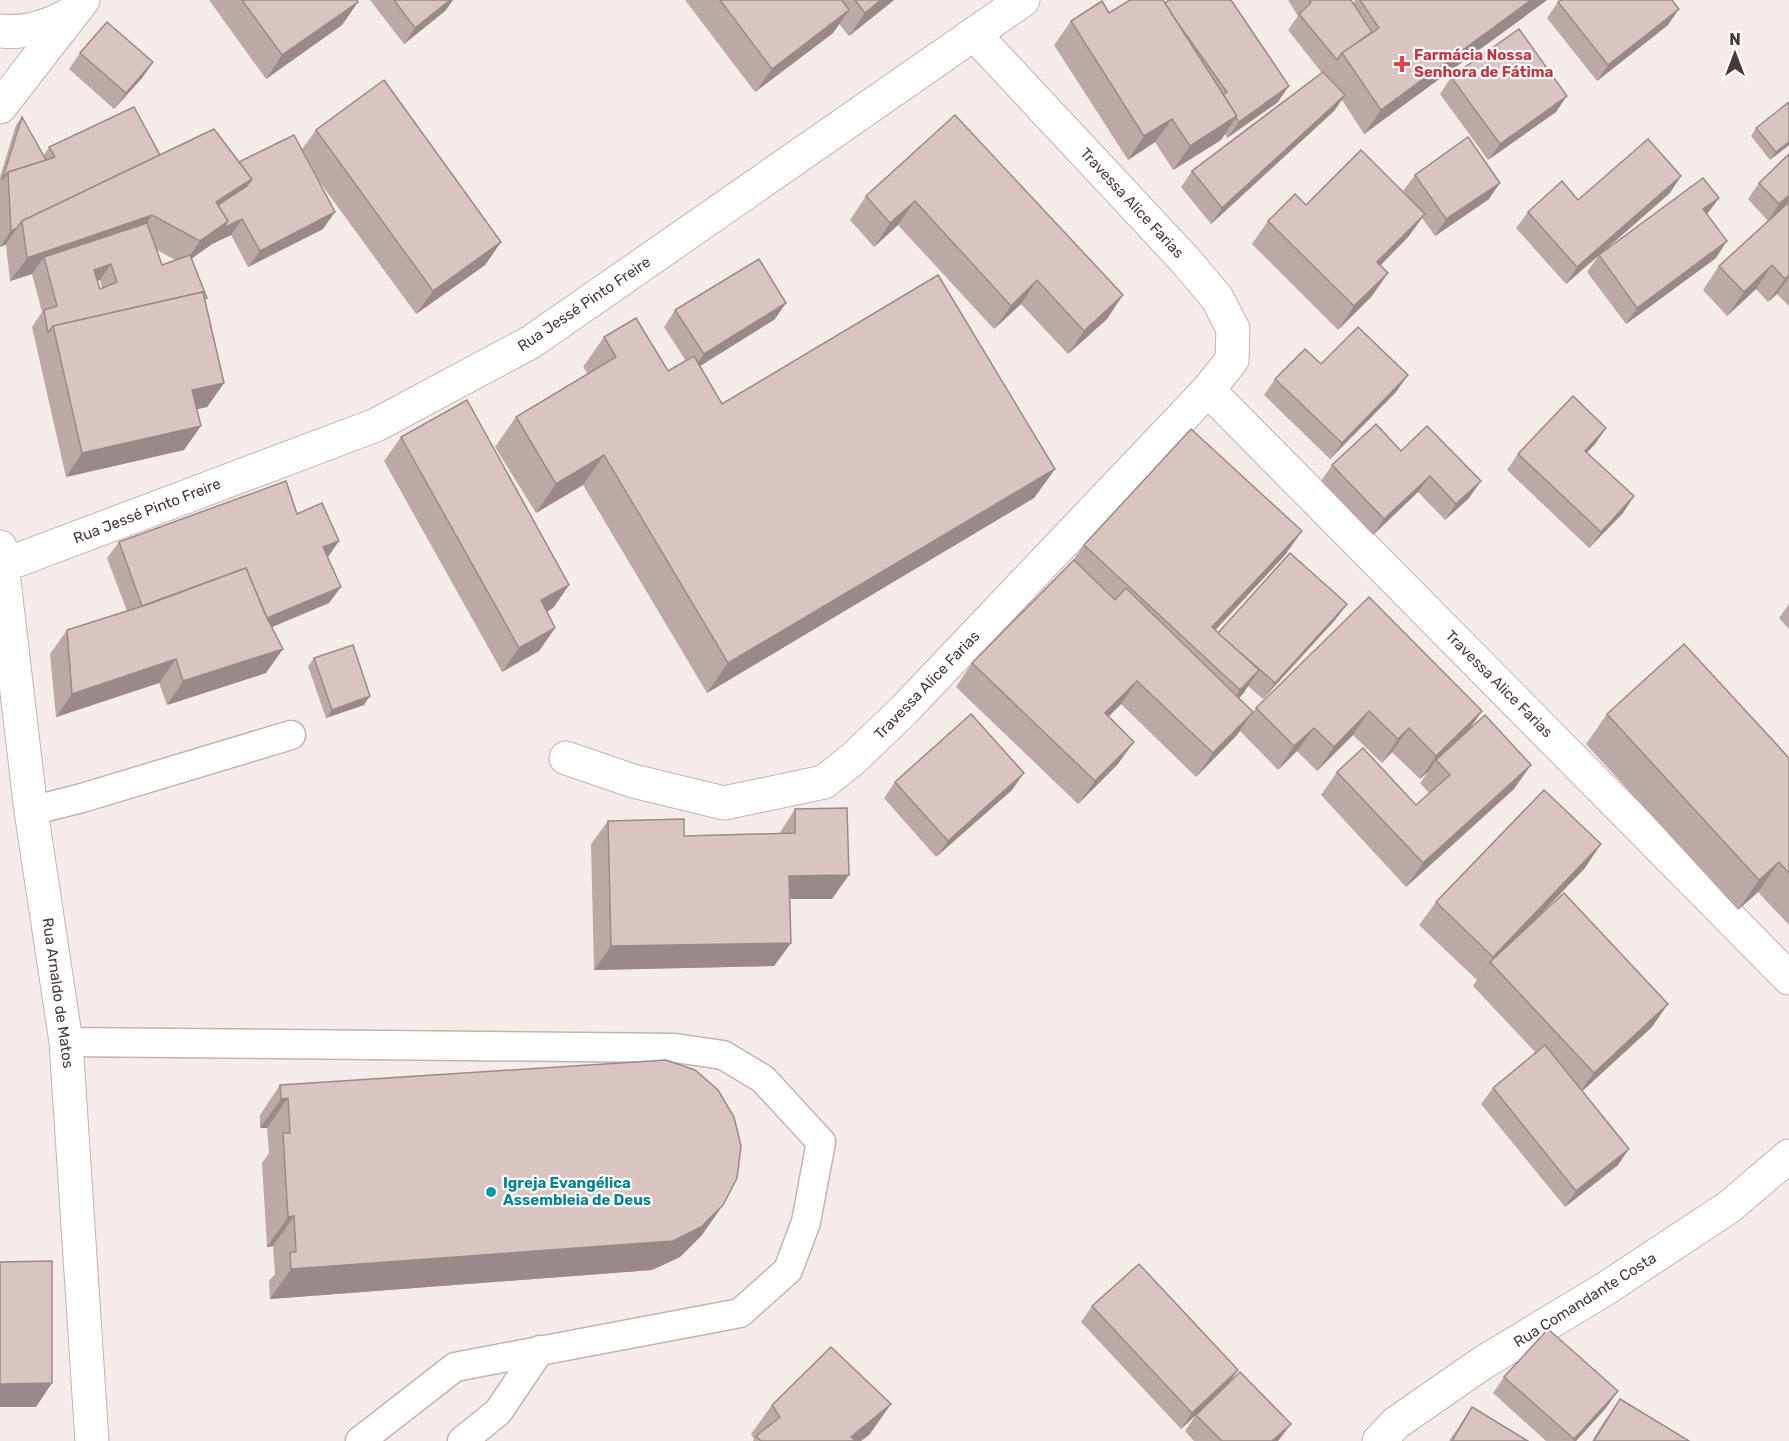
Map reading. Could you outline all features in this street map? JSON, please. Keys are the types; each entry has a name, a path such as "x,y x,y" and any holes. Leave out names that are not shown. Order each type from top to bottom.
{"street":[{"name":"Rua Jessé Pinto Freire","path":"1,556 376,425 531,342 1023,0"},
{"path":"0,32 10,33 49,25 78,6"},
{"path":"0,107 78,6"},
{"name":"Travessa Alice Farias","path":"566,758 633,781 724,803 824,783 904,710 1208,390 1232,360 1233,329 1217,298 1185,260 974,34"},
{"name":"Travessa Alice Farias","path":"1208,390 1789,978"},
{"name":"Rua Arnaldo de Matos","path":"1,556 31,811 66,1042 92,1441"},
{"name":"Rua Comandante Costa","path":"1379,1441 1395,1424 1484,1362 1605,1288 1729,1207 1789,1156"}],"lane":[{"path":"31,811 82,798 291,735"},
{"path":"66,1042 675,1048 723,1055 763,1079 821,1142 806,1222 788,1270 740,1313 455,1367 360,1441"},
{"path":"462,1441 498,1412 540,1350"}],"building":[{"path":"242,0 357,0 358,2 282,55"},
{"path":"394,0 450,0 415,28"},
{"path":"720,0 842,0 849,10 772,69"},
{"path":"855,0 881,0 865,13"},
{"path":"1130,0 1163,0 1237,116 1190,146 1172,119 1144,136 1071,21 1102,1 1109,13"},
{"path":"1169,0 1231,0 1289,86 1239,122 1223,94 1227,92 1165,3"},
{"path":"1309,0 1351,0 1372,32 1342,53 1337,60 1299,14 1311,3"},
{"name":"Farmácia Nossa Senhora de Fátima","path":"1360,0 1531,0 1381,110 1342,53 1379,28"},
{"path":"1561,0 1672,0 1679,9 1608,65 1558,2"},
{"path":"107,22 153,62 126,93 80,53"},
{"path":"1519,29 1567,96 1500,144 1451,77"},
{"path":"1323,72 1345,95 1222,208 1192,171"},
{"path":"384,80 501,242 433,291 316,130"},
{"path":"1789,102 1789,142 1776,152 1756,128"},
{"path":"134,107 160,155 22,221 17,228 11,231 8,172 55,157 49,147"},
{"path":"955,115 1123,295 1084,331 1037,280 1011,306 915,201 890,223 866,196"},
{"path":"22,117 46,160 8,172 2,180"},
{"path":"214,129 252,179 216,202 228,221 200,241 152,215 27,258 22,221"},
{"path":"294,135 335,212 260,251 242,219 223,228 228,221 218,205 247,186 252,179 239,162"},
{"path":"1468,137 1500,183 1446,219 1415,175"},
{"path":"1648,139 1681,176 1577,267 1528,212 1562,181 1578,200"},
{"path":"1361,150 1425,214 1377,262 1388,273 1354,306 1268,221 1295,194 1306,205"},
{"path":"1789,154 1789,195 1779,204 1759,183"},
{"path":"1703,178 1719,198 1703,209 1727,241 1637,308 1599,255"},
{"path":"1789,202 1789,275 1785,279 1772,265 1744,292 1719,266"},
{"path":"147,223 162,265 190,255 207,298 204,298 203,292 53,326 48,333 44,310 57,306 44,257","holes":["111,264 117,282 100,289 94,270"]},
{"path":"759,259 786,303 704,354 675,310"},
{"path":"938,275 1055,469 728,663 604,455 556,484 516,417 616,357 604,337 636,318 668,371 694,356 722,404"},
{"path":"203,292 224,383 192,390 201,426 82,453 53,326"},
{"path":"1358,327 1408,375 1342,443 1275,379 1305,349 1321,364"},
{"path":"1573,396 1606,428 1585,451 1634,496 1601,532 1518,454"},
{"path":"467,400 569,585 541,600 555,628 519,648 401,437"},
{"path":"1376,424 1401,451 1427,426 1481,481 1456,504 1430,476 1384,519 1332,465"},
{"path":"1191,429 1302,531 1212,627 1259,670 1240,690 1084,545"},
{"path":"286,481 297,514 322,503 339,541 323,547 341,587 267,618 246,568 142,606 119,542"},
{"path":"1290,553 1347,604 1275,683 1218,633"},
{"path":"1074,560 1115,600 1126,588 1253,712 1213,753 1137,681 1105,713 1134,742 1095,781 972,663"},
{"path":"246,568 265,614 283,649 183,681 176,659 72,694 67,630 149,604"},
{"path":"1369,597 1482,711 1436,756 1409,728 1398,739 1369,711 1334,747 1314,728 1294,746 1256,708"},
{"path":"1684,644 1789,758 1789,873 1779,862 1759,880 1607,714"},
{"path":"353,645 370,696 332,710 314,658"},
{"path":"971,714 1024,773 948,841 895,782"},
{"path":"1485,715 1531,765 1423,863 1337,772 1363,748 1416,805 1450,775 1436,760"},
{"path":"1544,790 1601,844 1493,957 1436,902"},
{"path":"847,808 849,875 789,876 791,943 611,946 608,821 684,819 684,836 795,833 795,809"},
{"path":"1564,893 1668,1004 1594,1073 1490,962"},
{"path":"1545,1045 1629,1149 1576,1191 1493,1088"},
{"name":"Igreja Evangélica Assembleia de Deus","path":"666,1060 695,1070 718,1090 734,1117 741,1146 737,1178 723,1205 701,1227 673,1241 291,1269 290,1252 296,1252 294,1216 288,1217 283,1133 290,1133 288,1098 281,1099 280,1085"},
{"path":"52,1261 52,1383 0,1384 0,1262"},
{"path":"1139,1264 1238,1370 1192,1413 1092,1306"},
{"path":"1548,1329 1618,1391 1574,1439 1504,1377"},
{"path":"831,1347 891,1404 851,1437 856,1441 761,1441 756,1436 780,1417 772,1405"},
{"path":"1240,1372 1291,1424 1272,1441 1222,1441 1196,1415"},
{"path":"1620,1399 1689,1441 1594,1441"},
{"path":"1472,1407 1528,1441 1452,1441"}],"place":[{"name":"Farmácia Nossa Senhora de Fátima","path":"1402,64"},
{"name":"Igreja Evangélica Assembleia de Deus","path":"491,1192"}]}
